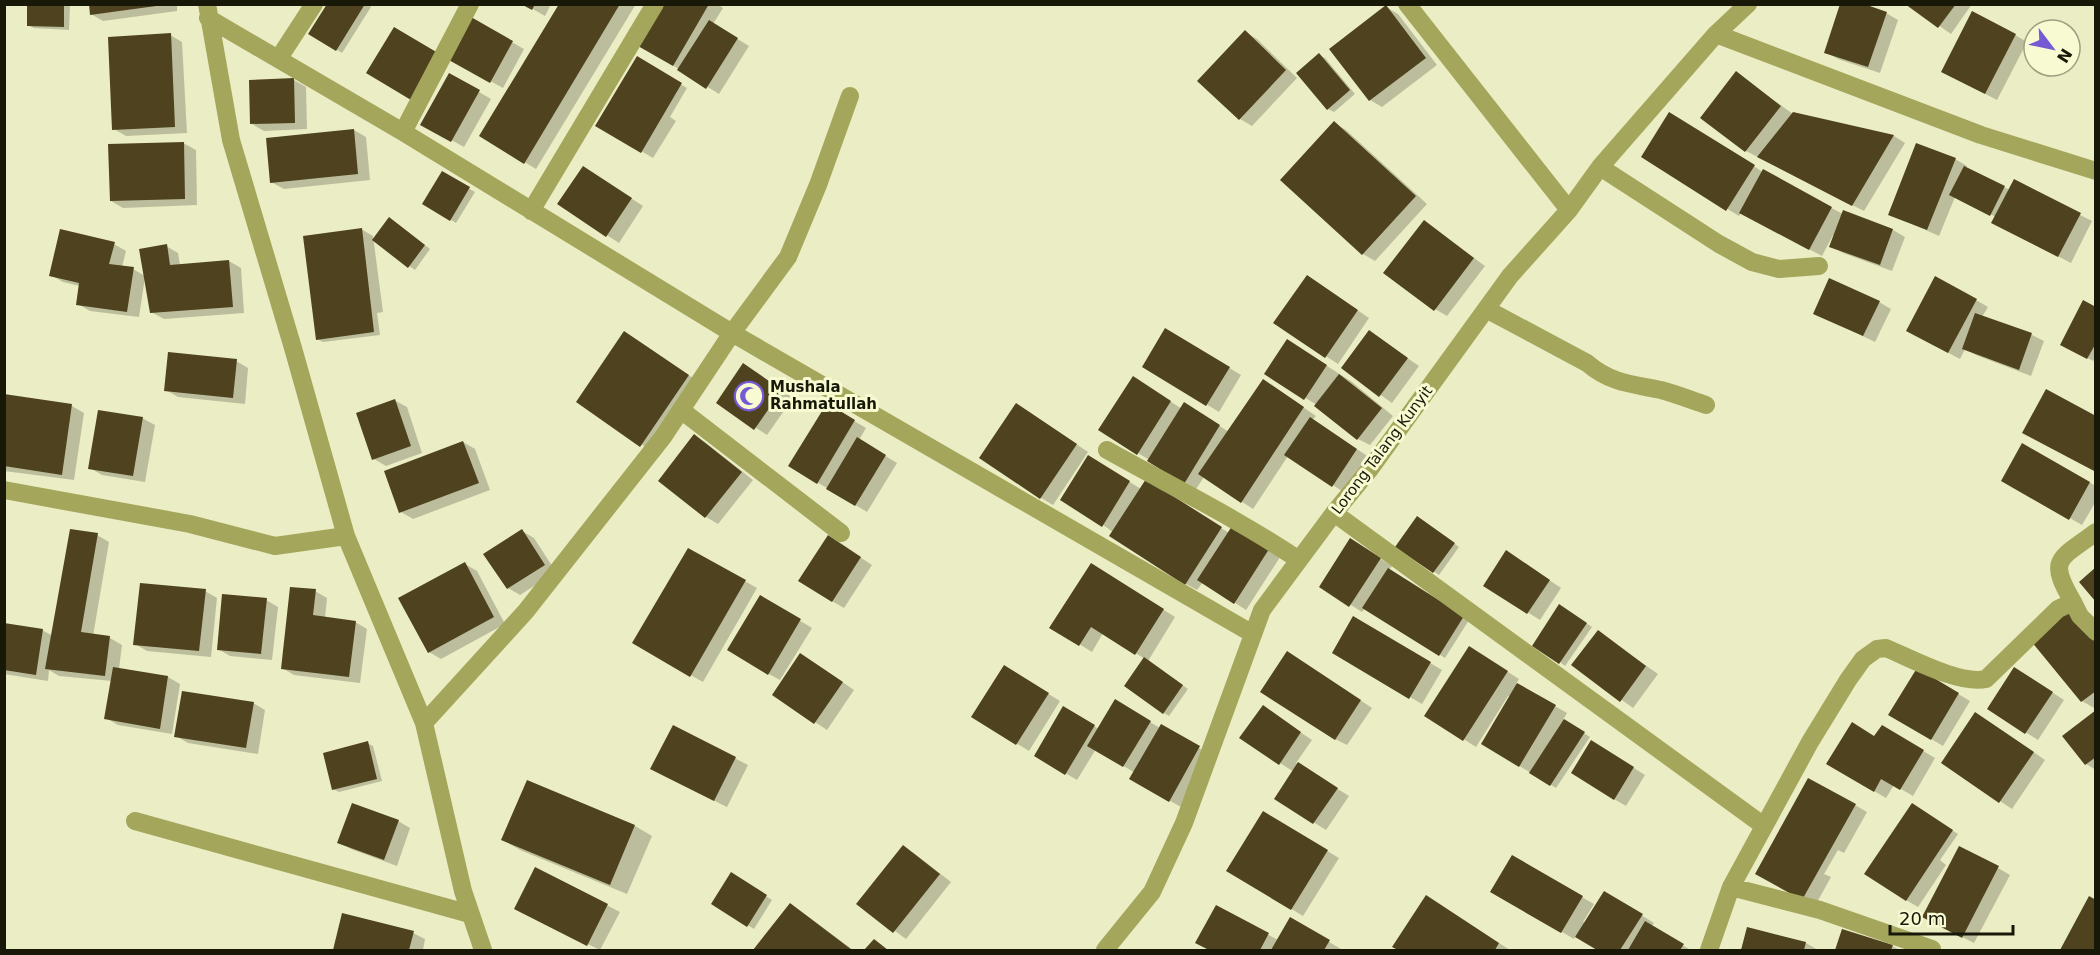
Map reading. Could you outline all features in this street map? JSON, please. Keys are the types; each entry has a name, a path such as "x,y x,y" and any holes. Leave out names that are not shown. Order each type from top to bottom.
{"street":[{"path":"279,58 314,4"},
{"path":"403,132 470,4"},
{"path":"531,211 655,4"},
{"path":"1407,4 1569,210"},
{"name":"Lorong Talang Kunyit","path":"1105,951 1152,892 1170,854 1184,823 1262,610 1334,513 1370,469 1510,276 1569,210 1600,167 1716,34 1748,4"},
{"path":"207,11 279,58 732,333 1253,634"},
{"path":"207,11 231,140 346,536 424,723 463,891 483,951"},
{"path":"1716,34 1981,135 2096,171"},
{"path":"424,723 526,611 663,437 732,333 788,257 819,185 850,96"},
{"path":"1600,167 1719,244 1752,262 1779,269 1819,266"},
{"path":"1486,309 1587,363 1599,374 1613,380 1663,391 1706,405"},
{"path":"681,410 841,533"},
{"path":"1107,450 1230,520 1259,533 1299,560"},
{"path":"4,490 190,524 274,546 346,536"},
{"path":"1334,513 1764,826"},
{"path":"2096,532 2068,553 2059,564 2058,573 2080,616 2096,632"},
{"path":"1709,951 1731,887 1810,742 1863,659 1877,649 1886,648 1970,681 1986,679 2058,609 2073,602"},
{"path":"135,821 470,914"},
{"path":"1731,887 1820,910 1932,949"}],"building":[{"path":"89,4 156,4 156,6 90,15"},
{"path":"327,4 365,4 336,51 308,34"},
{"path":"521,4 535,4 532,10"},
{"path":"559,4 620,4 524,164 479,136"},
{"path":"661,4 709,4 673,66 638,46"},
{"path":"1840,4 1864,4 1887,12 1868,67 1824,53"},
{"path":"1905,4 1956,4 1938,28"},
{"path":"27,5 64,5 64,27 27,26"},
{"path":"1386,5 1426,58 1369,101 1329,49"},
{"path":"1972,11 2016,34 1985,94 1941,72"},
{"path":"471,17 513,41 490,83 447,59"},
{"path":"709,20 738,38 706,89 677,70"},
{"path":"394,27 438,53 411,100 366,73"},
{"path":"1245,30 1286,70 1239,120 1197,81"},
{"path":"171,33 175,127 112,130 108,37"},
{"path":"1319,53 1350,90 1327,110 1296,73"},
{"path":"637,56 682,83 641,153 595,126"},
{"path":"1736,71 1781,106 1745,152 1700,118"},
{"path":"449,73 480,90 451,142 420,125"},
{"path":"294,78 295,123 250,124 249,80"},
{"path":"1669,112 1755,165 1726,211 1641,157"},
{"path":"1793,112 1894,135 1852,206 1757,157"},
{"path":"1334,121 1416,196 1362,255 1280,180"},
{"path":"354,129 358,174 270,183 266,138"},
{"path":"184,142 185,199 110,201 108,144"},
{"path":"1916,143 1956,158 1927,230 1888,215"},
{"path":"583,166 632,198 606,237 557,204"},
{"path":"1964,166 2005,186 1990,216 1949,195"},
{"path":"1763,169 1832,207 1809,250 1739,213"},
{"path":"442,171 470,187 450,221 422,204"},
{"path":"2014,179 2081,213 2058,257 1991,223"},
{"path":"1843,210 1893,229 1880,265 1829,247"},
{"path":"389,217 425,245 408,268 372,240"},
{"path":"1424,220 1474,258 1434,311 1383,273"},
{"path":"362,228 374,332 316,340 303,236"},
{"path":"60,229 115,242 109,264 134,267 127,312 76,305 79,283 49,276"},
{"path":"167,244 170,265 229,260 233,307 150,313 139,249"},
{"path":"1307,275 1358,310 1325,358 1273,323"},
{"path":"1935,276 1977,299 1948,353 1906,331"},
{"path":"1829,278 1880,301 1863,336 1813,314"},
{"path":"2083,300 2096,307 2096,343 2087,359 2060,345"},
{"path":"1975,313 2032,333 2019,370 1962,349"},
{"path":"1165,328 1230,367 1206,406 1142,367"},
{"path":"1369,330 1408,358 1379,397 1341,368"},
{"path":"624,331 689,375 640,447 576,402"},
{"path":"1287,339 1327,365 1304,400 1264,374"},
{"path":"168,352 237,359 233,398 164,391"},
{"name":"Mushala Rahmatullah","path":"743,363 782,390 754,430 716,403"},
{"path":"1339,374 1382,408 1357,440 1314,406"},
{"path":"1133,376 1171,401 1137,455 1098,430"},
{"path":"1263,379 1304,407 1241,503 1198,474"},
{"path":"2046,389 2096,416 2096,472 2022,433"},
{"path":"4,394 72,404 62,475 4,466"},
{"path":"395,399 411,446 372,460 356,413"},
{"path":"1184,402 1220,425 1184,484 1147,461"},
{"path":"827,403 855,420 817,484 788,466"},
{"path":"1016,403 1077,444 1040,499 979,458"},
{"path":"98,410 143,417 133,476 88,469"},
{"path":"1310,417 1357,449 1332,487 1284,455"},
{"path":"694,434 742,472 705,518 658,481"},
{"path":"857,437 886,455 855,506 826,489"},
{"path":"463,441 479,483 399,513 384,471"},
{"path":"2022,443 2090,482 2069,520 2001,481"},
{"path":"1088,455 1130,481 1102,527 1060,500"},
{"path":"1146,479 1222,527 1185,585 1109,536"},
{"path":"1417,516 1455,543 1433,573 1395,547"},
{"path":"1234,523 1271,546 1234,604 1197,580"},
{"path":"70,529 98,533 81,632 110,636 105,676 45,669"},
{"path":"522,529 545,565 507,589 483,554"},
{"path":"828,535 861,557 832,602 798,581"},
{"path":"1350,538 1381,558 1349,607 1319,587"},
{"path":"688,548 746,580 690,677 632,643"},
{"path":"1506,550 1550,580 1527,614 1483,586"},
{"path":"465,562 494,617 428,653 398,598"},
{"path":"1091,563 1164,609 1135,655 1091,627 1079,646 1049,628"},
{"path":"2096,567 2096,602 2079,582"},
{"path":"1388,568 1464,616 1439,656 1362,608"},
{"path":"140,583 206,589 199,651 133,645"},
{"path":"290,587 316,589 313,615 356,621 349,677 281,669"},
{"path":"222,594 267,598 261,654 217,650"},
{"path":"760,595 801,619 768,675 727,650"},
{"path":"1559,604 1587,623 1559,664 1532,646"},
{"path":"2069,609 2096,641 2096,691 2081,702 2031,641"},
{"path":"1353,616 1431,662 1409,699 1332,653"},
{"path":"4,623 43,629 36,675 4,670"},
{"path":"1598,630 1646,666 1620,702 1571,665"},
{"path":"1469,646 1508,671 1463,741 1424,716"},
{"path":"1287,651 1361,700 1335,740 1260,692"},
{"path":"800,653 843,682 814,724 772,695"},
{"path":"1144,657 1183,685 1163,714 1124,686"},
{"path":"1004,665 1049,693 1016,745 971,717"},
{"path":"113,667 168,676 160,729 104,719"},
{"path":"2014,667 2053,692 2025,734 1987,709"},
{"path":"1917,668 1959,693 1931,740 1888,715"},
{"path":"1517,683 1556,705 1519,767 1481,744"},
{"path":"182,691 254,702 246,748 174,737"},
{"path":"1115,699 1151,721 1123,767 1087,746"},
{"path":"1263,705 1301,732 1279,765 1239,738"},
{"path":"1063,706 1095,725 1065,775 1034,756"},
{"path":"2096,710 2096,757 2085,765 2062,736"},
{"path":"1975,712 2034,752 1999,803 1941,763"},
{"path":"1564,719 1585,732 1550,786 1529,773"},
{"path":"1852,722 1874,736 1882,725 1924,750 1900,790 1881,779 1874,792 1826,764"},
{"path":"1161,724 1200,746 1169,802 1129,779"},
{"path":"673,725 736,757 714,801 650,769"},
{"path":"1591,740 1634,767 1614,800 1571,773"},
{"path":"368,741 377,779 332,790 323,753"},
{"path":"1298,762 1338,788 1313,824 1274,799"},
{"path":"1808,778 1856,804 1802,900 1755,874"},
{"path":"527,780 635,825 610,885 501,840"},
{"path":"352,803 399,820 384,860 337,843"},
{"path":"1912,803 1953,830 1906,901 1864,874"},
{"path":"1263,811 1328,850 1291,910 1226,871"},
{"path":"903,845 940,874 893,933 856,904"},
{"path":"1959,846 1999,866 1962,938 1922,917"},
{"path":"1512,855 1583,896 1561,933 1490,892"},
{"path":"535,867 608,904 587,946 514,909"},
{"path":"731,872 767,895 747,927 711,904"},
{"path":"1604,891 1643,914 1620,950 1597,950 1575,937"},
{"path":"1426,895 1499,943 1495,950 1398,950 1392,947"},
{"path":"2089,896 2096,900 2096,950 2060,950"},
{"path":"790,903 852,950 753,950"},
{"path":"1216,905 1269,933 1260,950 1209,950 1195,943"},
{"path":"342,913 414,931 409,950 333,950"},
{"path":"1290,917 1330,940 1324,950 1271,950"},
{"path":"1645,921 1684,944 1680,950 1628,950"},
{"path":"1747,927 1806,942 1804,950 1741,950"},
{"path":"1842,929 1893,945 1891,950 1835,950"},
{"path":"874,939 888,950 864,950"}],"place":[{"name":"Mushala Rahmatullah","path":"749,396"}]}
